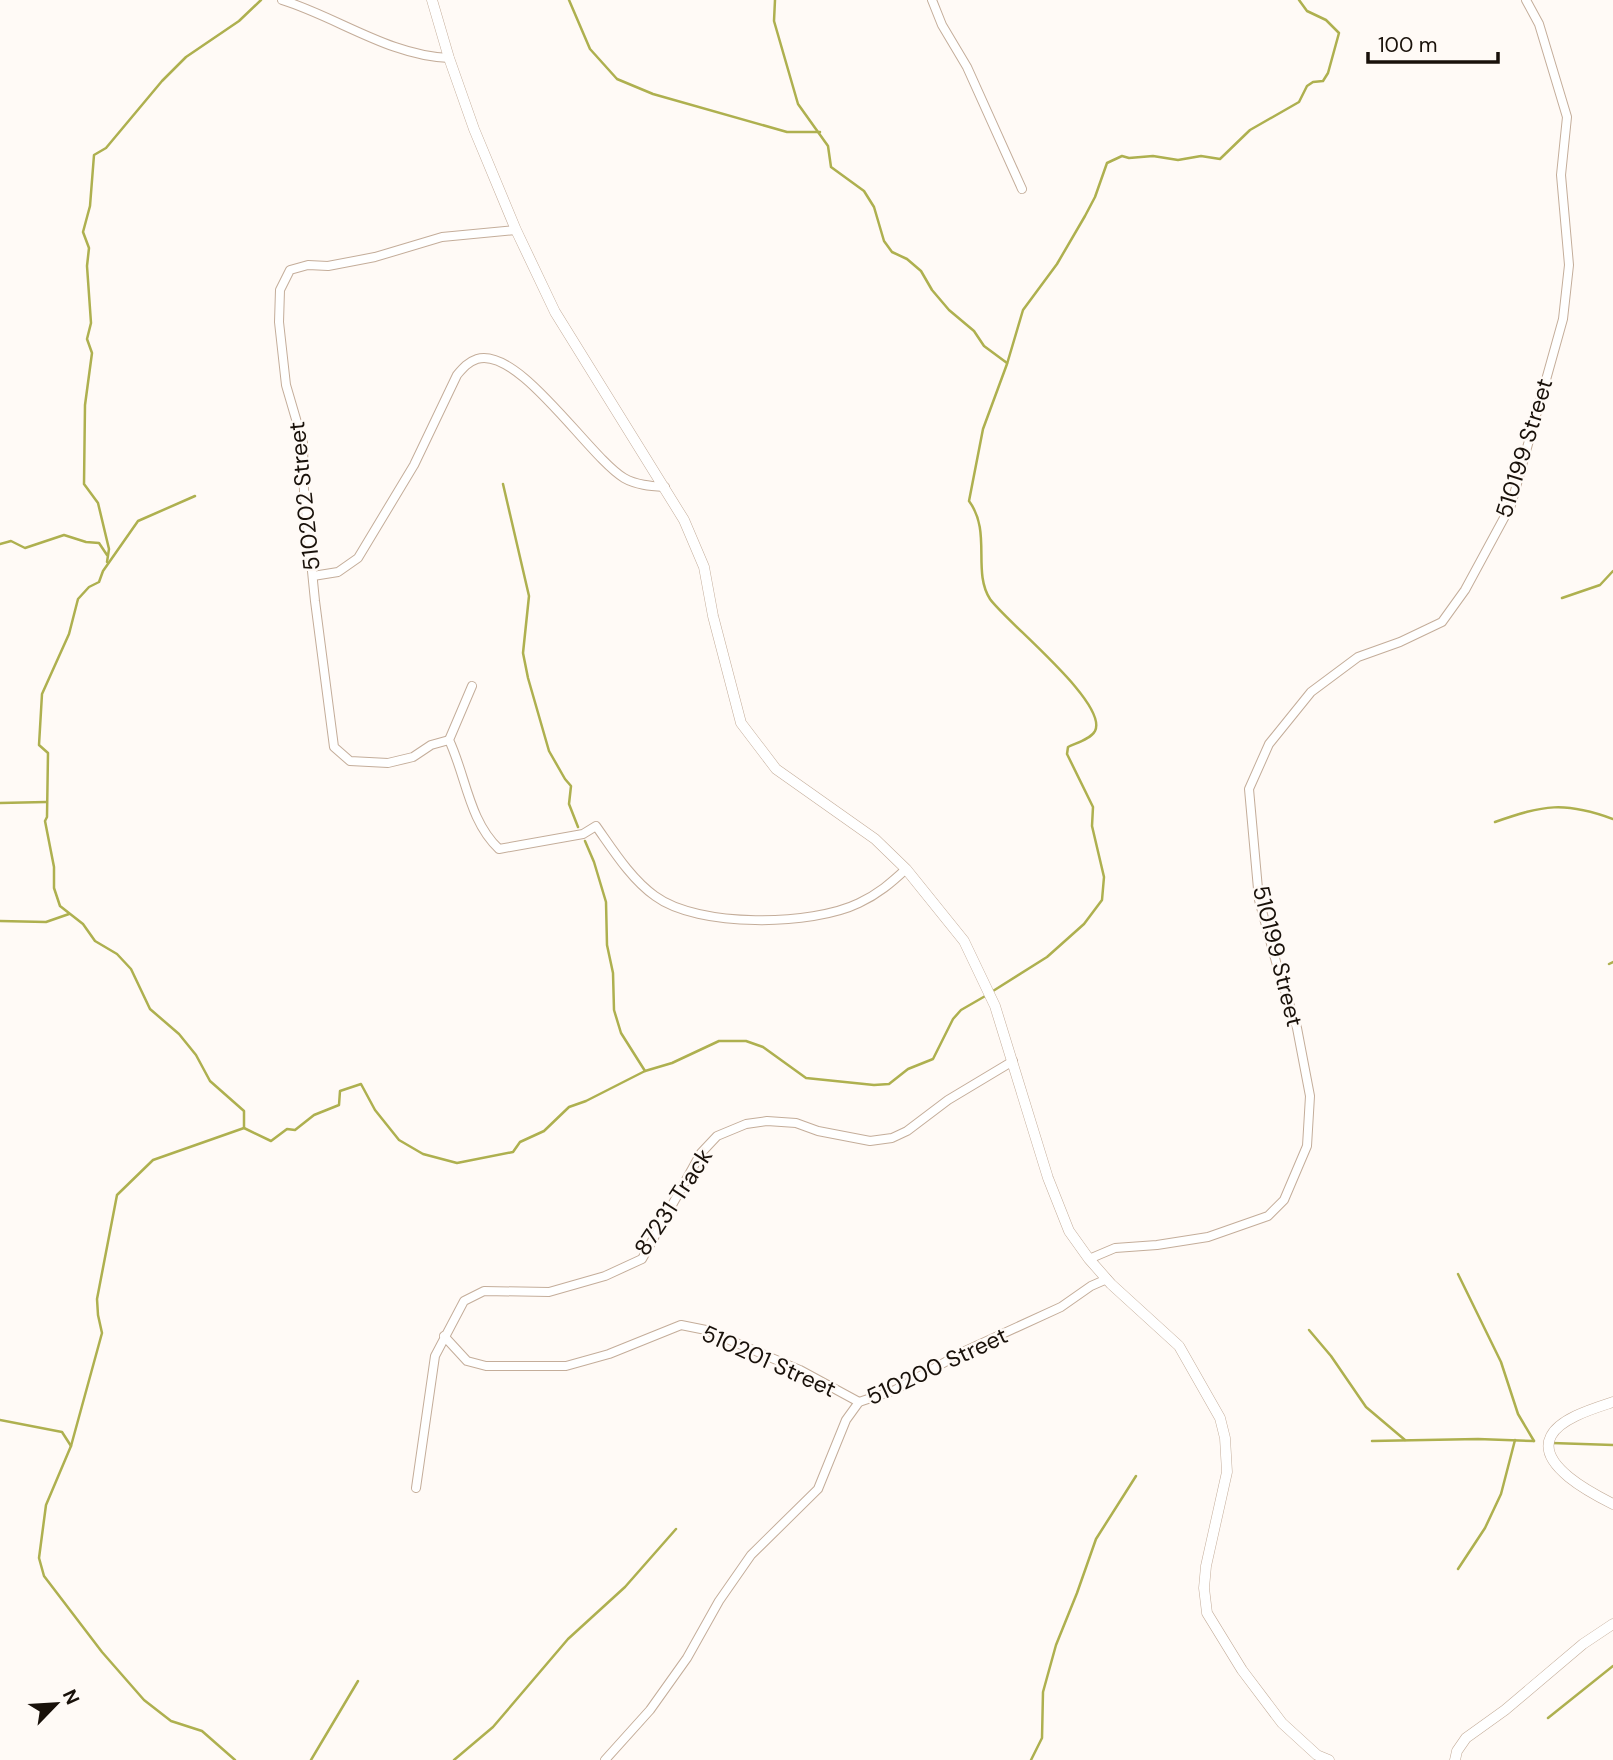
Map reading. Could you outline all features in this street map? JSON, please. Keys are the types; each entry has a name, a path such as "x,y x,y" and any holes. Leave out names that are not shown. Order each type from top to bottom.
{"street":[{"path":"282,0 409,51 433,58 449,58"},
{"path":"432,0 474,129 516,230 555,312 684,520 704,567 713,616 741,723 776,769 875,839 906,869 964,941 995,1006 1048,1178 1069,1231 1107,1279 1179,1346 1220,1418 1225,1438 1227,1472 1206,1566 1204,1588 1208,1613 1242,1670 1282,1723 1317,1755 1329,1760"},
{"path":"932,0 942,25 967,68 1022,189"},
{"name":"510199 Street","path":"1089,1259 1115,1248 1208,1237 1268,1216 1284,1200 1307,1146 1310,1096 1297,1028 1259,900 1249,789 1269,744 1311,692 1358,657 1400,642 1442,622 1465,590 1511,505 1563,319 1569,265 1562,175 1567,117 1539,24 1526,0"},
{"name":"510202 Street","path":"449,740 431,745 413,757 388,763 350,761 334,747 304,491 303,443 286,385 279,322 280,290 290,270 308,265 328,266 375,257 442,237 516,230"},
{"path":"313,576 338,572 358,558 414,465 457,375 465,365 479,358 490,358 513,369 534,386 608,466 625,479 666,487"},
{"path":"472,686 449,740 460,763 472,806 485,835 499,849 583,834 596,826 634,877 656,898 692,911 736,920 777,922 856,905 886,889 906,869"},
{"name":"87231 Track","path":"416,1488 435,1356 464,1301 484,1290 549,1292 605,1276 642,1259 701,1153 717,1136 746,1124 767,1121 796,1123 818,1131 870,1141 892,1138 907,1131 948,1100 1013,1061"},
{"name":"510200 Street","path":"606,1760 658,1700 687,1658 719,1601 751,1555 818,1489 846,1420 859,1402 895,1390 965,1351 1061,1307 1091,1286 1107,1279"},
{"name":"510201 Street","path":"444,1336 467,1361 486,1366 566,1366 609,1354 681,1325 706,1330 800,1370 859,1402"},
{"path":"1613,1402 1566,1421 1551,1436 1549,1451 1556,1465 1572,1480 1613,1504"},
{"path":"1455,1760 1457,1751 1466,1738 1505,1710 1575,1650 1613,1624"}],"waterway":[{"path":"107,562 109,549 98,503 84,484 85,405 92,353 87,339 91,323 87,266 89,248 83,232 90,206 94,155 106,148 162,81 186,57 239,21 261,0"},
{"path":"569,0 590,49 617,79 653,94 787,132 820,132"},
{"path":"775,0 774,21 798,104 828,146 831,167 864,191 874,207 884,241 892,252 907,259 921,271 932,290 949,310 974,331 984,346 1007,363"},
{"path":"993,991 1047,957 1084,924 1102,900 1104,877 1092,826 1093,807 1067,754 1068,747 1093,734 1095,718 1087,702 1072,683 1000,610 985,588 979,525 969,501 983,429 1023,310 1057,264 1085,216 1107,163 1122,156 1153,156 1178,160 1201,156 1220,159 1250,130 1299,102 1307,86 1323,81 1328,73 1339,33 1326,20 1307,11 1299,0"},
{"path":"503,484 529,596 523,653 528,678 549,751 571,786 569,804 578,827"},
{"path":"195,496 138,521 103,571 99,582 89,587 78,599 69,634 42,694 39,745 48,753 45,821 54,867 54,888 60,906 83,924 95,941 117,954 131,969 150,1009 179,1034 196,1055 210,1081 244,1111 244,1128"},
{"path":"0,544 11,541 25,548 64,535 99,543 107,555"},
{"path":"1562,598 1600,585 1613,571"},
{"path":"0,803 46,802"},
{"path":"1495,822 1554,807 1581,809 1613,819"},
{"path":"585,841 606,902 607,945 613,973 614,1010 621,1033 645,1071"},
{"path":"0,921 46,922 69,914"},
{"path":"1609,964 1613,962"},
{"path":"235,1760 202,1731 171,1721 144,1700 102,1652 44,1576 39,1558 46,1505 71,1446 102,1333 97,1299 117,1195 153,1160 244,1128 271,1141 287,1129 295,1130 314,1115 339,1105 340,1091 361,1084 375,1110 399,1140 423,1154 457,1163 513,1152 520,1142 544,1131 569,1107 645,1071 672,1063 719,1041 746,1041 763,1047 806,1078 889,1084 908,1069 933,1059 953,1019 961,1010 987,995"},
{"path":"1458,1274 1501,1362 1518,1414 1534,1441"},
{"path":"1309,1330 1331,1356 1366,1407 1405,1440"},
{"path":"0,1420 62,1432 71,1446"},
{"path":"1458,1569 1485,1528 1501,1494 1515,1440"},
{"path":"1372,1441 1534,1441"},
{"path":"1552,1443 1613,1445"},
{"path":"1031,1760 1042,1738 1043,1692 1056,1645 1096,1539 1136,1476"},
{"path":"454,1760 493,1727 568,1639 625,1587 676,1529"},
{"path":"1548,1718 1613,1666"},
{"path":"311,1760 358,1681"}]}
